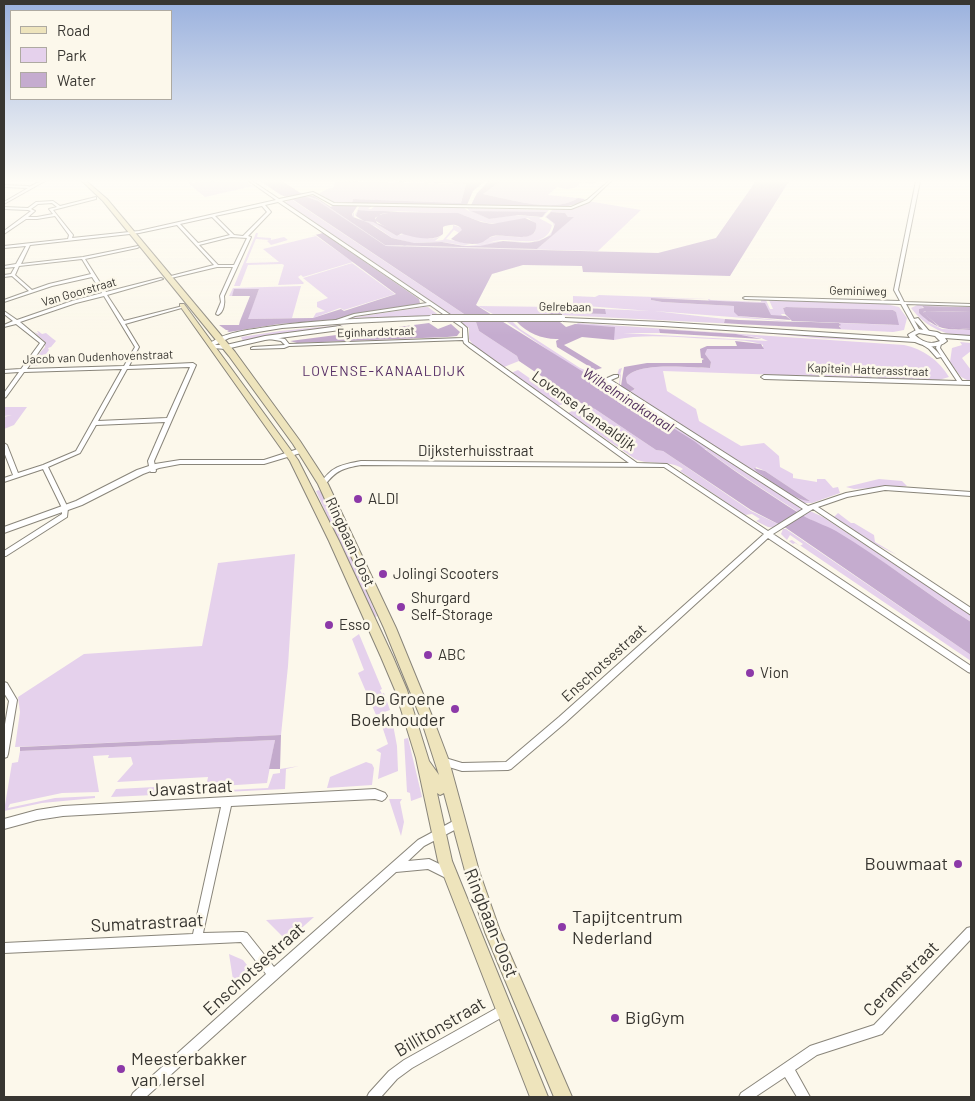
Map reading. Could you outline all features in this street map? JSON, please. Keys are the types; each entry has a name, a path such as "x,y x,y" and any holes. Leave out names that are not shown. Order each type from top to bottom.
{"main road":[{"name":"Ringbaan-Oost","path":"130,233 137,247 226,347 294,450 308,487 401,690 422,758 438,834 450,875 539,1097"},
{"name":"Ringbaan-Oost","path":"130,233 213,346 323,484 390,628 426,716 442,761 493,932 563,1097"},
{"name":"Ringbaan-Oost","path":"422,758 440,788 444,787 446,777"}],"street":[{"path":"69,232 70,240"},
{"path":"4,247 133,232"},
{"path":"186,232 217,266"},
{"path":"229,232 233,236"},
{"path":"218,314 223,302 222,296 247,236 251,232"},
{"name":"Lovense Kanaaldijk","path":"326,232 465,328 465,339 472,347 636,465 665,465 767,535 792,548 971,670"},
{"path":"907,232 896,284 897,294 909,312 927,331 941,341 971,340"},
{"path":"196,244 233,236 247,236"},
{"path":"13,275 29,244"},
{"path":"4,267 83,258 137,247"},
{"path":"4,480 46,466 76,453 95,423 137,347 83,258"},
{"name":"Van Goorstraat","path":"4,326 105,294 217,266 235,266"},
{"path":"4,276 13,275 32,292"},
{"path":"4,301 94,275"},
{"name":"Geminiweg","path":"745,298 971,305"},
{"path":"332,323 354,315 430,304"},
{"path":"122,323 184,307"},
{"path":"4,312 43,343 4,396"},
{"path":"909,312 918,331"},
{"name":"Gelrebaan","path":"218,339 279,328 332,323 434,319 564,319 913,337 925,344 941,341"},
{"name":"Gelrebaan","path":"226,347 265,338 434,319"},
{"path":"918,331 927,331"},
{"path":"913,337 918,331"},
{"name":"Eginhardstraat","path":"265,338 283,340 288,345"},
{"path":"213,346 218,339"},
{"name":"Eginhardstraat","path":"253,348 284,347 288,345 465,339"},
{"path":"941,341 938,348 947,364"},
{"path":"925,344 932,348 947,364 961,383"},
{"path":"213,346 226,347"},
{"name":"Jacob van Oudenhovenstraat","path":"4,371 22,372 126,366 193,365 169,420"},
{"path":"616,376 606,380 971,612"},
{"name":"Kapitein Hatterasstraat","path":"764,377 971,383"},
{"path":"95,423 169,420 151,462 152,469"},
{"path":"4,445 16,476"},
{"path":"4,530 65,508 152,469 184,463 264,462 294,450"},
{"name":"Dijksterhuisstraat","path":"323,484 330,472 341,467 361,463 636,465"},
{"path":"4,554 65,515 65,508 46,466"},
{"name":"Enschotsestraat","path":"442,761 462,767 508,766 562,720 767,535 810,508 846,495 885,488 971,494"},
{"path":"4,686 12,700 4,754"},
{"name":"Javastraat","path":"4,824 37,815 63,811 366,794 382,796"},
{"path":"197,938 227,803"},
{"name":"Enschotsestraat","path":"142,1095 421,843 459,823"},
{"path":"394,867 429,864 450,875"},
{"name":"Ceramstraat","path":"745,1097 814,1050 878,1030 971,932"},
{"name":"Sumatrastraat","path":"4,948 243,937 274,975"},
{"name":"Billitonstraat","path":"373,1097 394,1075 408,1064 504,1010"},
{"path":"787,1069 804,1097"}],"green space":[{"path":"327,232 341,232 476,322 479,331 517,356 519,361 504,367 473,345 469,339 469,328"},
{"path":"365,232 385,245 404,246 384,232 391,232 397,236 407,234 436,238 441,236 435,241 443,240 449,232 452,232 446,239 470,244 464,246 443,242 412,243 393,238 407,246 537,249 556,232 618,232 598,251 386,246"},
{"path":"534,232 549,232 538,240 501,240 488,243 503,241 483,246 466,246 480,244 474,244 496,236 526,237"},
{"path":"256,233 258,233 257,237 271,238 271,240 284,237 288,240 271,245 267,241 269,240 256,239 246,263 279,262 263,249 316,236 353,262 303,277 301,275 298,277 303,284 278,285 284,265 248,265 240,286 234,286"},
{"path":"352,263 395,294 344,310 340,308 313,318 316,313 325,311 317,307 317,302 328,298 303,278"},
{"path":"301,286 292,318 313,318 247,319 259,289 235,289 232,296 229,296 233,288"},
{"path":"599,295 709,299 761,302 761,300 766,300 770,309 773,309 769,300 886,304 899,307 907,318 904,330 893,332 560,315 563,313 605,314 605,309 650,311 573,305 573,296 595,297","holes":["651,298 708,299 709,301 765,303 735,311 734,306 662,302 651,300","783,308 893,310 896,312 897,325 840,323 840,329 724,323 725,319 654,311 787,321 738,316 735,312 783,317 781,314 785,314"]},
{"path":"917,305 971,306 922,306 930,323 942,329 971,330 971,337 945,333 930,326 911,308"},
{"path":"478,306 559,307 548,315 560,322 513,322 520,329 580,368 590,372 802,510 798,512 707,449 704,449 564,361 504,320"},
{"path":"428,307 440,316 349,318"},
{"path":"578,323 904,345 918,349 930,356 949,377 939,380 878,378 874,372 869,372 872,378 663,371 667,391 696,409 699,421 741,446 764,443 779,456 780,467 793,474 793,478 817,482 817,479 825,479 833,488 838,487 840,493 812,503 804,503 622,389 619,384 620,376 617,375 619,369 622,368 620,385 634,390 627,383 626,378 641,369 652,367 710,368 711,362 705,354 706,349 763,349 763,345 738,340 663,336 614,340 614,327 575,325","holes":["660,329 735,334 768,341 623,333 660,333","756,467 765,471 810,501 782,489 755,470"]},
{"path":"350,324 243,341 241,337 280,331"},
{"path":"721,329 899,340 901,342 816,338"},
{"path":"37,331 42,334 46,333 56,341 48,348 49,350 37,366 29,366 45,347 44,341 34,332 39,334"},
{"path":"960,342 971,343 971,351 962,358 971,370 971,382 961,377 950,362 952,348 962,345"},
{"path":"518,370 565,403 558,406 511,373"},
{"path":"584,405 595,409 656,450 663,451 751,511 780,525 776,528 768,527 756,521 760,519 752,514 745,515 680,471 683,469 678,466 635,459 568,413"},
{"path":"5,407 27,407 14,425 4,429 4,417 12,415 4,416"},
{"path":"879,479 902,481 907,486 854,489 846,487"},
{"path":"319,490 377,616 374,618 316,491"},
{"path":"810,511 823,517 971,615 971,622 868,552 803,516"},
{"path":"838,513 851,523 874,535 875,542 897,555 875,544 834,517"},
{"path":"783,529 786,529 971,655 971,661 800,546 803,544 790,535 787,540 781,534"},
{"path":"295,554 288,666 281,735 15,747 20,712 18,697 84,654 202,646 218,563"},
{"path":"359,634 382,689 380,690 382,694 384,693 390,710 376,715 358,673 364,670 352,639"},
{"path":"391,714 397,746 398,771 378,779 381,753 376,750 388,744 382,726 384,717"},
{"path":"408,738 422,797 411,801 410,793 407,792 404,739"},
{"path":"275,740 267,783 206,787 208,777 117,782 133,764 131,757 108,758 109,755 93,756 99,792 62,793 10,804 8,808 55,798 95,796 95,798 42,803 4,811 12,763 18,762 20,751"},
{"path":"366,762 372,764 374,768 372,785 327,788 330,777"},
{"path":"299,766 286,769 285,789 204,793 208,791 268,788 273,774 280,773 280,769"},
{"path":"195,785 194,792 197,793 111,797 116,789"},
{"path":"389,799 402,799 400,802 404,822 401,836"},
{"path":"314,917 287,941 266,920"},
{"path":"229,954 243,960 251,970 234,986"}],"shaded area":[{"path":"366,232 383,232 392,238 414,243 442,242 464,246 480,246 503,241 527,243 539,241 551,235 552,232 556,232 537,249 385,245"},
{"path":"391,232 402,233 397,236"},
{"path":"323,233 419,299 420,303 355,314 342,319 279,324 229,332 227,331 229,330 219,325 239,325 250,296 232,296 234,289 259,289 248,319 313,318 341,309 344,311 396,294 316,235 311,236"},
{"path":"651,298 765,303 771,315 786,316 791,320 738,316 734,312 734,306 662,302 651,300"},
{"path":"922,306 971,307 971,312 923,312 938,326 971,330 949,329 937,326 919,313 919,309 924,308"},
{"path":"559,307 605,309 606,314 562,313 560,315 548,315 549,312"},
{"path":"725,319 839,323 841,329 724,323"},
{"path":"517,322 560,322 566,327 575,324 615,327 614,340 582,337 564,345 602,368 595,370 557,347 556,341 559,339 536,335"},
{"path":"429,323 438,329 451,324 460,332 457,336 447,337 297,343 290,341"},
{"path":"659,329 736,334 762,339 660,333"},
{"path":"735,341 761,344 764,349 707,349 705,354 711,362 710,368 652,367 641,369 626,378 627,383 635,389 629,392 621,386 624,367 647,363 702,363 704,359 701,358 700,349 707,346 737,346"},
{"path":"281,735 280,769 269,769 275,740 20,751 20,747"}],"water":[{"name":"Wilhelminakanaal","path":"342,232 365,232 386,246 658,253 716,238 720,232 757,232 730,276 583,272 582,266 523,265 492,274 476,305 694,441 802,515 836,531 971,622 971,655 786,528 751,510 663,451 656,450 595,409 584,405 479,331 476,322"},
{"path":"399,232 443,232 437,237 429,238 409,236"},
{"path":"459,232 534,232 520,237 493,236 483,242 471,244 451,239"},
{"path":"783,308 893,310 896,312 899,325 792,321 785,314"},
{"path":"926,311 971,312 971,329 940,327 923,313"},
{"path":"754,468 765,471 810,501 790,494"}],"place":[{"name":"ALDI","path":"358,499"},
{"name":"Jolingi Scooters","path":"383,574"},
{"name":"Shurgard Self-Storage","path":"401,607"},
{"name":"Esso","path":"329,625"},
{"name":"ABC","path":"428,655"},
{"name":"Vion","path":"750,673"},
{"name":"De Groene Boekhouder","path":"455,709"},
{"name":"Bouwmaat","path":"958,864"},
{"name":"Tapijtcentrum Nederland","path":"562,927"},
{"name":"BigGym","path":"615,1018"},
{"name":"Meesterbakker van Iersel","path":"121,1069"}],"district":[{"name":"LOVENSE-KANAALDIJK","path":"384,371"}]}
